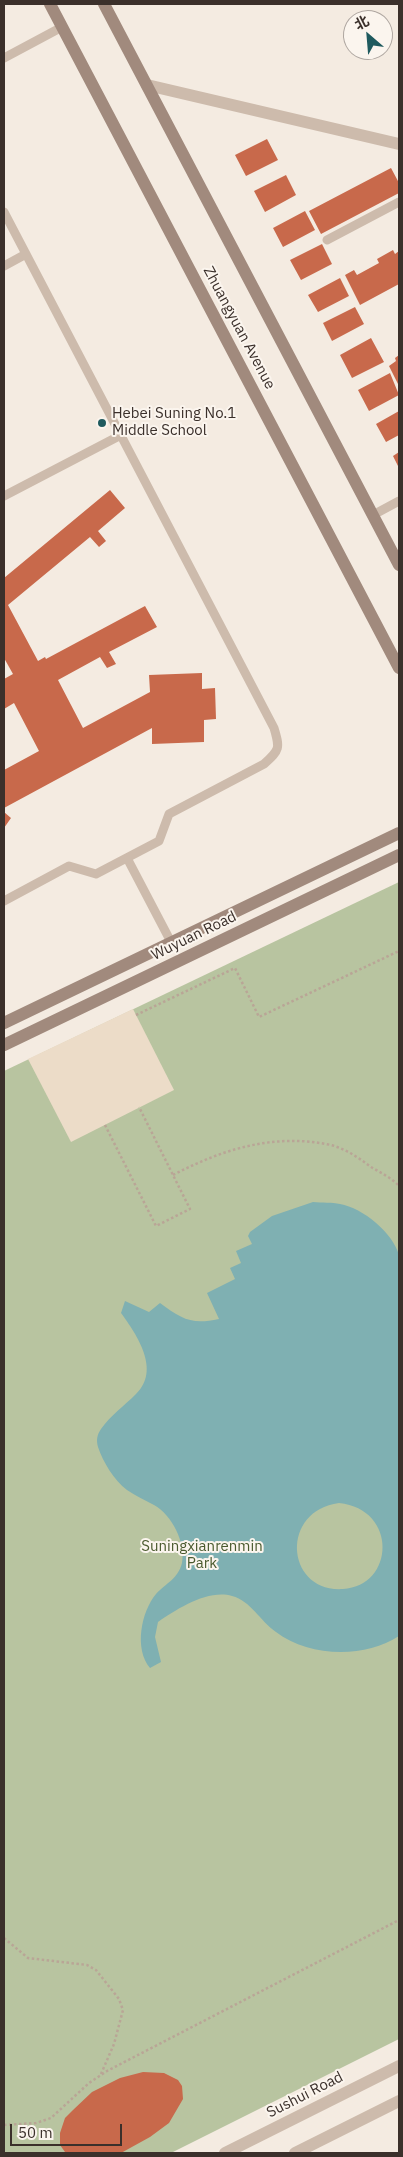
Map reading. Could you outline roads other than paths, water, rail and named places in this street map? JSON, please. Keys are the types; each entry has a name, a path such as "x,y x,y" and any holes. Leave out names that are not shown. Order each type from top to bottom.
{"main road":[{"name":"Zhuangyuan Avenue","path":"50,4 399,668"},
{"name":"Zhuangyuan Avenue","path":"104,4 399,565"},
{"name":"Wuyuan Road","path":"4,1023 399,832"},
{"name":"Wuyuan Road","path":"4,1045 399,855"}],"street":[{"path":"147,86 399,144"},
{"name":"Sushui Road","path":"225,2153 399,2066"},
{"path":"295,2153 399,2101"}],"lane":[{"path":"4,58 62,27"},
{"path":"328,240 399,202"},
{"path":"4,212 274,728 279,744 275,754 264,764 169,814 159,841 96,874 69,866 4,900"},
{"path":"4,266 26,254"},
{"path":"4,496 121,435"},
{"path":"373,515 399,501"},
{"path":"127,858 171,942"}],"water":[{"path":"313,1202 337,1203 349,1206 367,1216 384,1230 396,1247 399,1255 399,1636 370,1649 337,1652 320,1650 289,1640 276,1632 245,1602 232,1596 213,1595 174,1611 158,1622 155,1637 161,1662 150,1668 142,1651 141,1631 143,1620 146,1610 156,1594 178,1573 183,1555 180,1538 167,1515 122,1486 103,1459 98,1447 97,1438 101,1429 136,1394 143,1385 146,1374 144,1353 134,1332 121,1313 125,1301 149,1312 160,1303 181,1317 194,1321 219,1319 207,1293 235,1279 230,1268 241,1263 236,1251 252,1244 248,1236 250,1232 272,1216","holes":["339,1503 358,1508 372,1519 380,1532 383,1547 380,1562 373,1575 360,1585 343,1589 324,1587 310,1578 301,1566 297,1550 299,1535 306,1520 320,1509"]}],"place":[{"name":"Hebei Suning No.1 Middle School","path":"102,423"}],"park label":[{"name":"Suningxianrenmin Park","path":"202,1556"}]}
